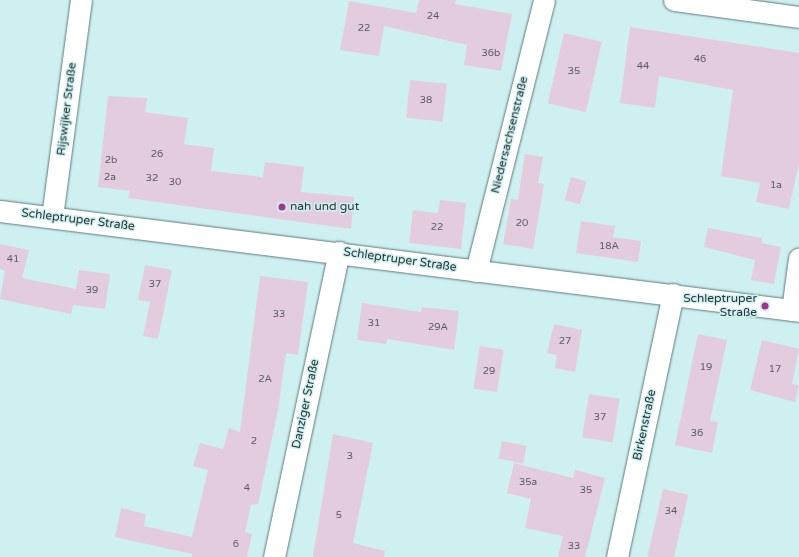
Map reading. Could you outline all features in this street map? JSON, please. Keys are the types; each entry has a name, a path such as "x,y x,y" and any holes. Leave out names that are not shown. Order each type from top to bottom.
{"street":[{"name":"Rijswijker Straße","path":"52,217 81,0"},
{"name":"Niedersachsenstraße","path":"476,271 544,0"},
{"path":"674,0 799,17"},
{"name":"Schleptruper Straße","path":"0,211 339,252 476,271 673,294 795,311"},
{"name":"Danziger Straße","path":"274,557 339,252"},
{"path":"795,311 799,258"},
{"name":"Birkenstraße","path":"617,557 673,294"}],"building":[{"path":"419,0 456,0 455,4 512,14 501,71 464,65 467,45 384,26 379,56 340,50 349,1 416,13"},
{"path":"630,27 799,53 799,163 789,209 756,202 760,183 721,176 733,90 659,76 655,108 620,103"},
{"path":"564,33 602,42 586,112 548,103"},
{"path":"410,80 447,84 443,122 406,118"},
{"path":"108,96 147,98 145,112 188,118 184,144 214,148 211,171 263,177 265,162 304,167 301,192 354,197 351,229 128,198 130,191 98,187"},
{"path":"525,154 543,157 538,183 544,184 533,249 503,244 511,199 518,200"},
{"path":"571,177 586,181 580,204 565,200"},
{"path":"440,200 466,203 461,249 409,243 413,210 438,213"},
{"path":"581,221 615,226 613,237 641,241 638,262 576,253"},
{"path":"708,228 762,238 762,243 781,247 774,284 751,280 755,260 704,247"},
{"path":"0,244 29,250 22,278 76,289 79,270 110,274 105,309 73,305 71,314 0,299 5,271 0,269"},
{"path":"145,265 172,270 158,339 143,336 150,302 138,300"},
{"path":"260,276 308,282 298,355 286,353 278,410 258,504 251,505 245,532 252,534 247,557 192,557 192,554 115,537 121,508 146,514 144,526 192,537 208,470 193,466 200,443 223,449 229,428 240,432"},
{"path":"362,303 421,312 422,307 459,311 454,350 387,339 386,344 357,340"},
{"path":"554,324 582,330 575,372 555,368 557,355 547,353"},
{"path":"698,334 727,340 710,421 718,422 712,453 675,445"},
{"path":"762,340 799,349 792,384 799,385 795,402 750,390"},
{"path":"480,346 504,350 497,392 473,388"},
{"path":"589,394 620,399 613,442 582,437"},
{"path":"333,434 373,443 353,543 385,551 384,557 313,557"},
{"path":"502,441 527,446 523,463 499,459"},
{"path":"514,463 573,478 575,470 605,478 585,557 558,557 563,536 525,528 531,499 507,493"},
{"path":"663,489 688,495 674,557 647,556"}],"place":[{"name":"nah und gut","path":"282,207"},
{"name":"Schleptruper Straße","path":"765,306"}]}
